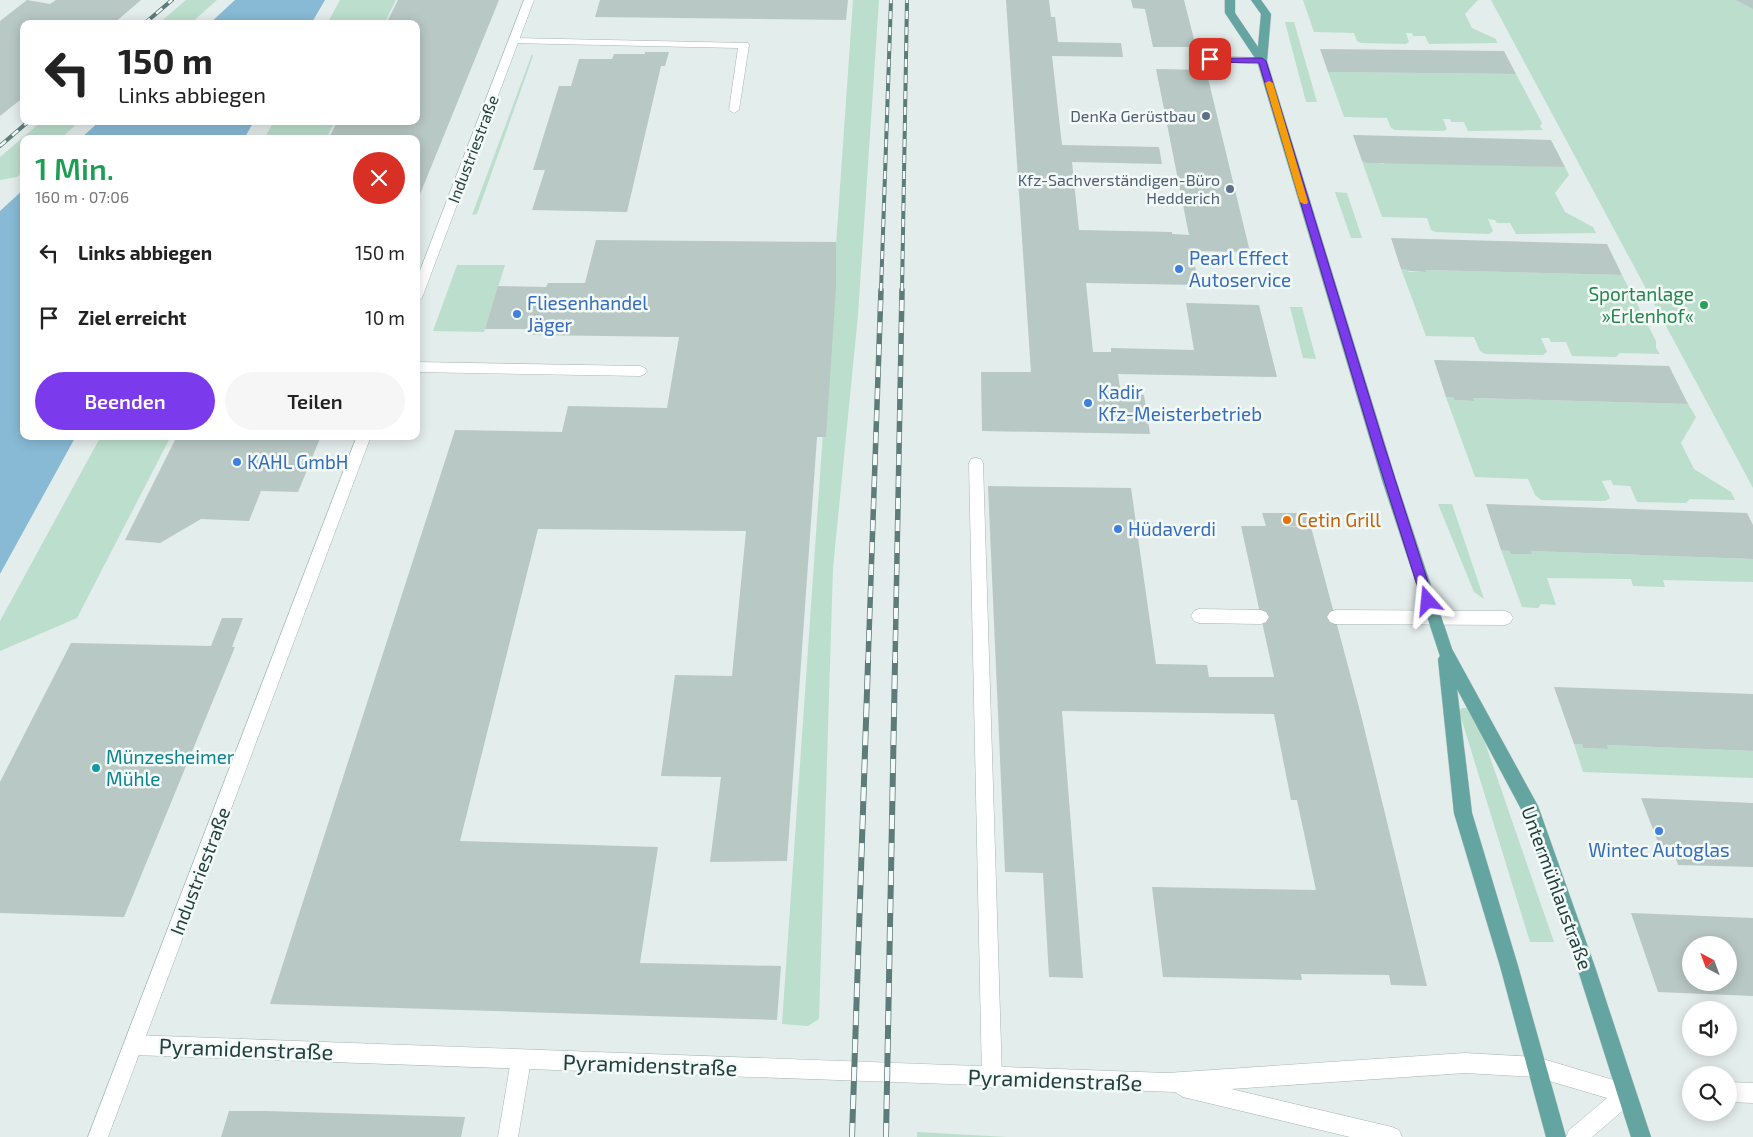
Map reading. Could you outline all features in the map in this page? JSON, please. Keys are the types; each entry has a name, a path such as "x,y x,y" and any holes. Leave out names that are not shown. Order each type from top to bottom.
{"main road":[{"name":"Untermühlaustraße","path":"1230,0 1230,13 1262,61 1376,436 1444,650 1463,813 1509,966 1556,1137"},
{"name":"Untermühlaustraße","path":"1256,0 1266,14 1262,61"},
{"name":"Untermühlaustraße","path":"1444,650 1529,806 1586,967 1640,1137"}],"street":[{"name":"Industriestraße","path":"420,288 529,0"},
{"path":"514,41 744,45 734,110"},
{"path":"1210,59 1262,61"},
{"path":"420,368 640,372"},
{"name":"Industriestraße","path":"98,1137 362,440"},
{"path":"976,463 992,1078"},
{"path":"1199,616 1261,617"},
{"path":"1335,617 1505,618"},
{"name":"Pyramidenstraße","path":"134,1045 1167,1083 1464,1063 1536,1067 1627,1094"},
{"path":"508,1137 520,1060"},
{"name":"Pyramidenstraße","path":"1167,1083 1392,1137"},
{"path":"1737,1092 1753,1093"},
{"path":"1576,1137 1627,1094"}],"green space":[{"path":"186,0 217,0 194,20 163,20"},
{"path":"340,0 396,0 386,20 329,20"},
{"path":"853,0 879,0 858,315 833,568 819,1019 808,1026 782,1024"},
{"path":"1303,0 1478,0 1465,14 1472,28 1496,39 1497,43 1429,44 1425,36 1413,36 1412,33 1406,33 1409,42 1406,44 1361,43 1357,41 1354,33 1314,32"},
{"path":"1491,0 1753,0 1753,488"},
{"path":"1285,22 1294,22 1317,102 1306,102"},
{"path":"532,54 533,56 477,214 472,215"},
{"path":"1328,72 1516,74 1542,123 1540,126 1543,130 1468,131 1464,122 1451,122 1450,119 1443,119 1447,129 1444,131 1395,130 1391,128 1387,118 1344,117"},
{"path":"37,125 76,125 64,135 26,135"},
{"path":"272,125 333,125 328,135 266,135"},
{"path":"20,140 20,174 17,177 0,180 0,157"},
{"path":"1362,161 1384,164 1384,162 1565,167 1569,175 1555,193 1565,212 1593,227 1596,233 1516,234 1510,223 1497,223 1495,220 1488,219 1493,231 1489,234 1436,232 1431,230 1427,218 1382,217"},
{"path":"1335,192 1347,193 1362,238 1351,238"},
{"path":"457,265 505,265 484,332 433,331"},
{"path":"1401,269 1408,270 1409,272 1426,272 1426,270 1622,275 1656,341 1656,348 1660,354 1620,353 1616,357 1572,356 1566,342 1551,342 1549,338 1541,338 1547,352 1543,355 1485,354 1480,351 1474,337 1426,336"},
{"path":"1290,307 1302,307 1316,359 1303,358"},
{"path":"1446,397 1453,397 1454,400 1473,401 1473,398 1688,404 1696,417 1681,443 1694,469 1731,492 1735,500 1690,499 1686,503 1637,502 1630,486 1613,485 1611,480 1602,481 1610,498 1605,501 1541,500 1535,495 1528,479 1475,477"},
{"path":"99,440 169,440 77,618 0,651 0,621"},
{"path":"1438,504 1452,504 1484,599 1474,592"},
{"path":"1501,550 1509,551 1511,554 1531,554 1531,551 1753,559 1753,582 1663,580 1665,587 1633,586 1631,579 1547,578 1556,605 1541,604 1538,608 1522,607"},
{"path":"1462,708 1470,708 1474,711 1554,942 1530,942 1459,711"},
{"path":"1574,744 1582,744 1583,748 1607,749 1607,745 1753,751 1753,778 1583,772"},
{"path":"917,1132 1007,1137 917,1137"}],"water":[{"path":"235,0 325,0 313,20 213,20"},
{"path":"96,125 252,125 246,135 84,135"},
{"path":"20,193 20,440 74,440 0,574 0,211"}],"building":[{"path":"27,0 50,4 56,0 141,0 118,20 20,20 20,100 0,116 0,21"},
{"path":"398,0 499,0 420,194 420,135 331,135 335,125 420,125 420,20 388,20"},
{"path":"600,0 848,0 846,20 595,17"},
{"path":"1006,0 1049,0 1051,17 1055,17 1058,42 1121,43 1123,57 1052,56 1062,145 1159,147 1162,164 1072,162 1079,230 1172,232 1172,234 1189,235 1156,69 1206,70 1250,252 1192,251 1199,285 1086,283 1093,352 1111,352 1111,348 1194,350 1186,303 1259,305 1277,377 1118,374 1121,395 1144,395 1150,434 982,431 981,372 1031,372"},
{"path":"1131,0 1184,0 1196,47 1153,47 1145,9 1133,8"},
{"path":"1736,0 1753,0 1753,9"},
{"path":"1320,49 1504,51 1516,74 1328,72"},
{"path":"645,52 669,52 665,66 661,66 627,212 532,210 545,170 533,170 559,86 571,86 579,59 612,59 614,54 645,54"},
{"path":"1353,135 1551,140 1565,167 1368,163 1362,161"},
{"path":"1391,238 1607,244 1622,275 1409,271 1401,269"},
{"path":"596,240 836,242 836,288 826,437 817,437 787,861 710,862 721,777 661,776 675,675 732,676 746,531 538,529 460,841 658,847 640,963 781,966 777,1020 270,1004 455,430 562,432 568,406 667,408 679,337 533,335 534,329 485,329 498,286 546,287 548,283 585,283"},
{"path":"1434,360 1669,366 1688,404 1473,398 1474,401 1454,400 1453,397 1446,397"},
{"name":"KAHL GmbH","path":"175,440 319,440 298,492 261,491 249,521 201,519 160,543 125,540"},
{"path":"988,486 1131,488 1156,664 1207,665 1209,677 1274,677 1278,695 1241,526 1266,526 1262,513 1307,513 1311,526 1277,527 1311,527 1361,715 1427,986 1391,985 1389,975 1301,974 1302,980 1163,977 1152,887 1316,890 1297,800 1291,800 1274,714 1062,711 1083,978 1049,977 1043,873 1005,872"},
{"path":"1486,504 1747,513 1753,525 1753,559 1531,551 1532,554 1511,554 1509,551 1501,550"},
{"path":"222,618 243,618 232,647 235,647 124,917 0,913 0,782 71,643 211,646"},
{"path":"1554,687 1753,694 1753,751 1607,745 1608,749 1583,748 1582,744 1574,744"},
{"path":"1641,798 1753,803 1753,867 1678,865 1673,850 1661,850"},
{"path":"1631,913 1753,918 1753,996 1658,992"},
{"path":"229,1111 465,1117 461,1137 221,1137"}],"railway":[{"path":"149,20 172,0"},
{"path":"881,291 891,0"},
{"path":"902,291 907,0"},
{"path":"0,146 24,125"},
{"path":"868,663 881,290"},
{"path":"895,663 902,290"},
{"path":"852,1137 868,662"},
{"path":"886,1137 895,662"}],"slow traffic":[{"path":"1269,83 1304,202"}],"place":[{"name":"DenKa Gerüstbau","path":"1206,116"},
{"name":"Kfz-Sachverständigen-Büro Hedderich","path":"1230,189"},
{"name":"Pearl Effect Autoservice","path":"1179,269"},
{"name":"Sportanlage »Erlenhof«","path":"1704,305"},
{"name":"Fliesenhandel Jäger","path":"517,314"},
{"name":"Kadir Kfz-Meisterbetrieb","path":"1088,403"},
{"name":"KAHL GmbH","path":"237,462"},
{"name":"Cetin Grill","path":"1287,520"},
{"name":"Hüdaverdi","path":"1118,529"},
{"name":"Münzesheimer Mühle","path":"96,768"},
{"name":"Wintec Autoglas","path":"1659,831"}],"route":[{"path":"1210,59 1262,61 1378,445 1428,601"}]}
